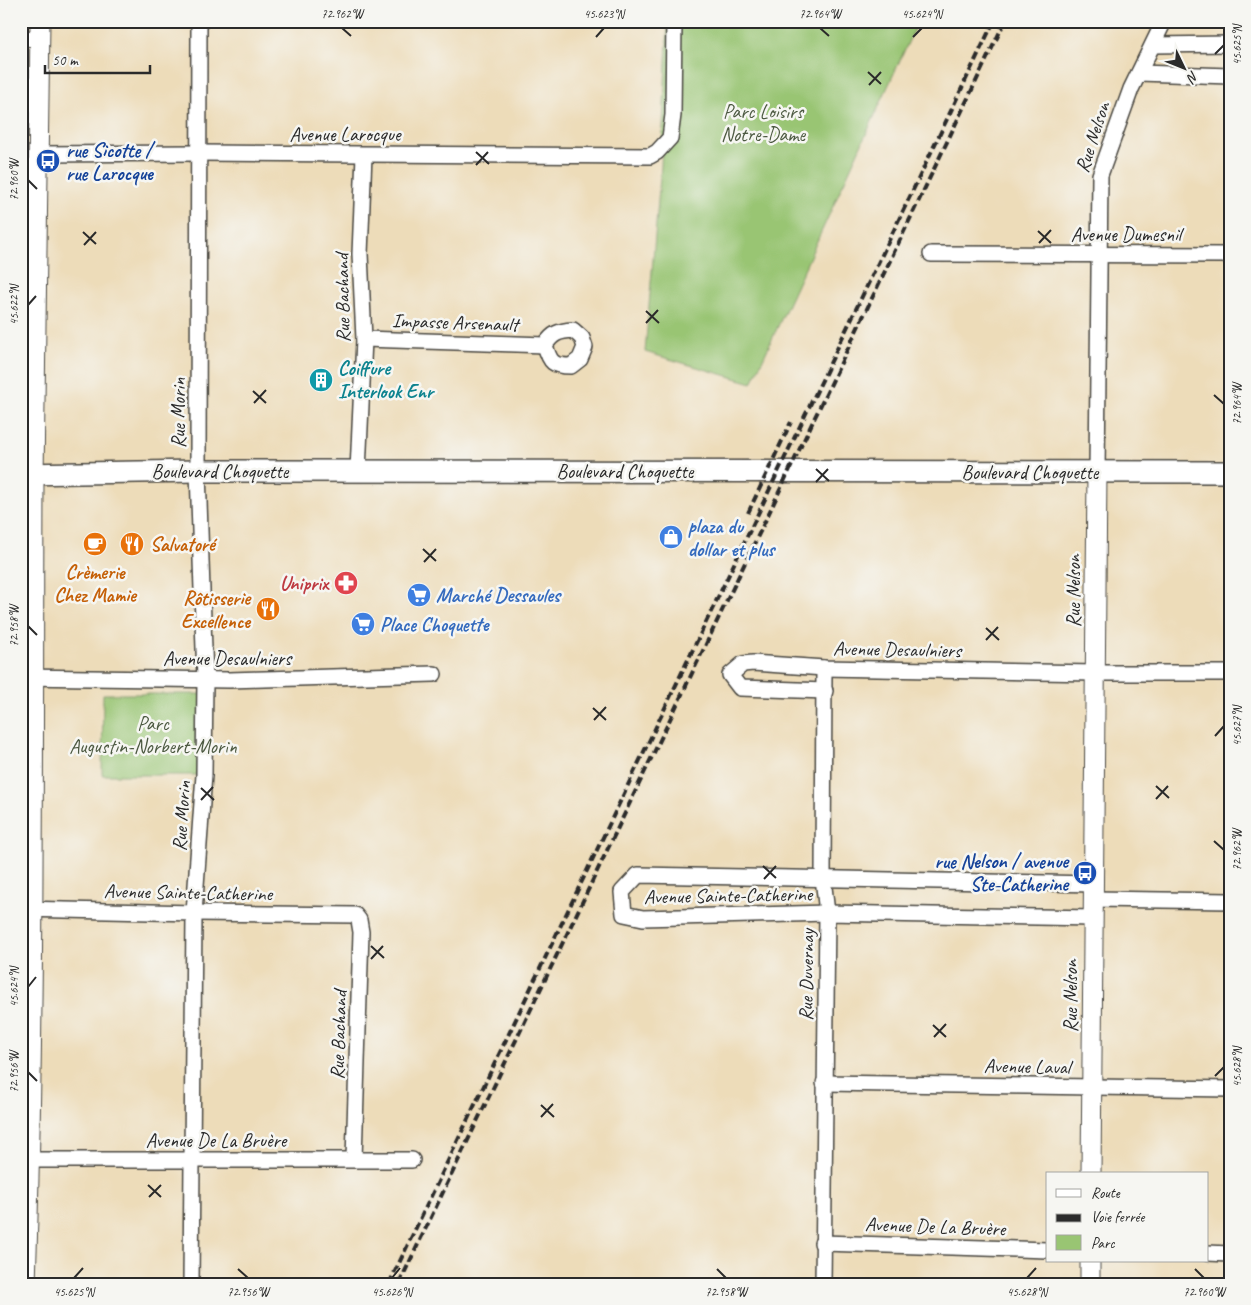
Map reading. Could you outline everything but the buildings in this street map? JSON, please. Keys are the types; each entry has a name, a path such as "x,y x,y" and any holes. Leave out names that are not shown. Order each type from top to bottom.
{"main road":[{"name":"Boulevard Choquette","path":"28,474 198,471 1230,472"}],"street":[{"name":"Rue Morin","path":"191,1284 194,913 204,775 205,680 198,471 198,21"},
{"name":"Avenue Larocque","path":"39,154 198,153 650,156 657,152 670,138 674,115 674,21"},
{"name":"Rue Nelson","path":"1091,1172 1100,175 1131,90 1164,21"},
{"path":"26,1284 28,474 39,154 34,33"},
{"path":"1153,45 1230,44"},
{"path":"1140,73 1230,76"},
{"name":"Rue Bachand","path":"358,471 364,339 360,254 364,154"},
{"name":"Avenue Dumesnil","path":"931,254 1230,255"},
{"name":"Impasse Arsenault","path":"364,339 545,345"},
{"name":"Avenue Desaulniers","path":"825,691 740,688 730,674 743,664 753,663 824,668 1095,673 1230,673"},
{"name":"Rue Duvernay","path":"823,1284 827,913 823,878 824,668"},
{"name":"Avenue Desaulniers","path":"28,678 205,680 434,674"},
{"name":"Avenue Sainte-Catherine","path":"1093,918 827,913 643,918 624,914 622,892 638,875 823,878 1230,901"},
{"name":"Avenue Sainte-Catherine","path":"28,909 355,915"},
{"name":"Rue Bachand","path":"354,1159 362,932 359,920 355,915"},
{"name":"Avenue Laval","path":"824,1083 1230,1089"},
{"name":"Avenue De La Bruère","path":"26,1160 412,1160"},
{"name":"Avenue De La Bruère","path":"822,1243 1046,1250"},
{"path":"1208,1253 1230,1254"},
{"path":"1090,1262 1090,1284"}],"green space":[{"name":"Parc Loisirs Notre-Dame","path":"668,21 918,21 752,383 645,352 661,166"},
{"name":"Parc Augustin-Norbert-Morin","path":"103,694 204,694 204,775 102,775"}],"railway":[{"path":"389,1284 994,21"},
{"path":"399,1284 1005,21"},
{"path":"748,513 791,422"}],"place":[{"name":"rue Sicotte / rue Larocque","path":"48,161"},
{"name":"Coiffure Interlook Enr","path":"321,380"},
{"name":"plaza du dollar et plus","path":"671,537"},
{"name":"Crèmerie Chez Mamie","path":"95,544"},
{"name":"Salvatoré","path":"132,544"},
{"name":"Uniprix","path":"346,583"},
{"name":"Marché Dessaules","path":"419,595"},
{"name":"Rôtisserie Excellence","path":"268,609"},
{"name":"Place Choquette","path":"363,624"},
{"name":"rue Nelson / avenue Ste-Catherine","path":"1085,873"}]}
